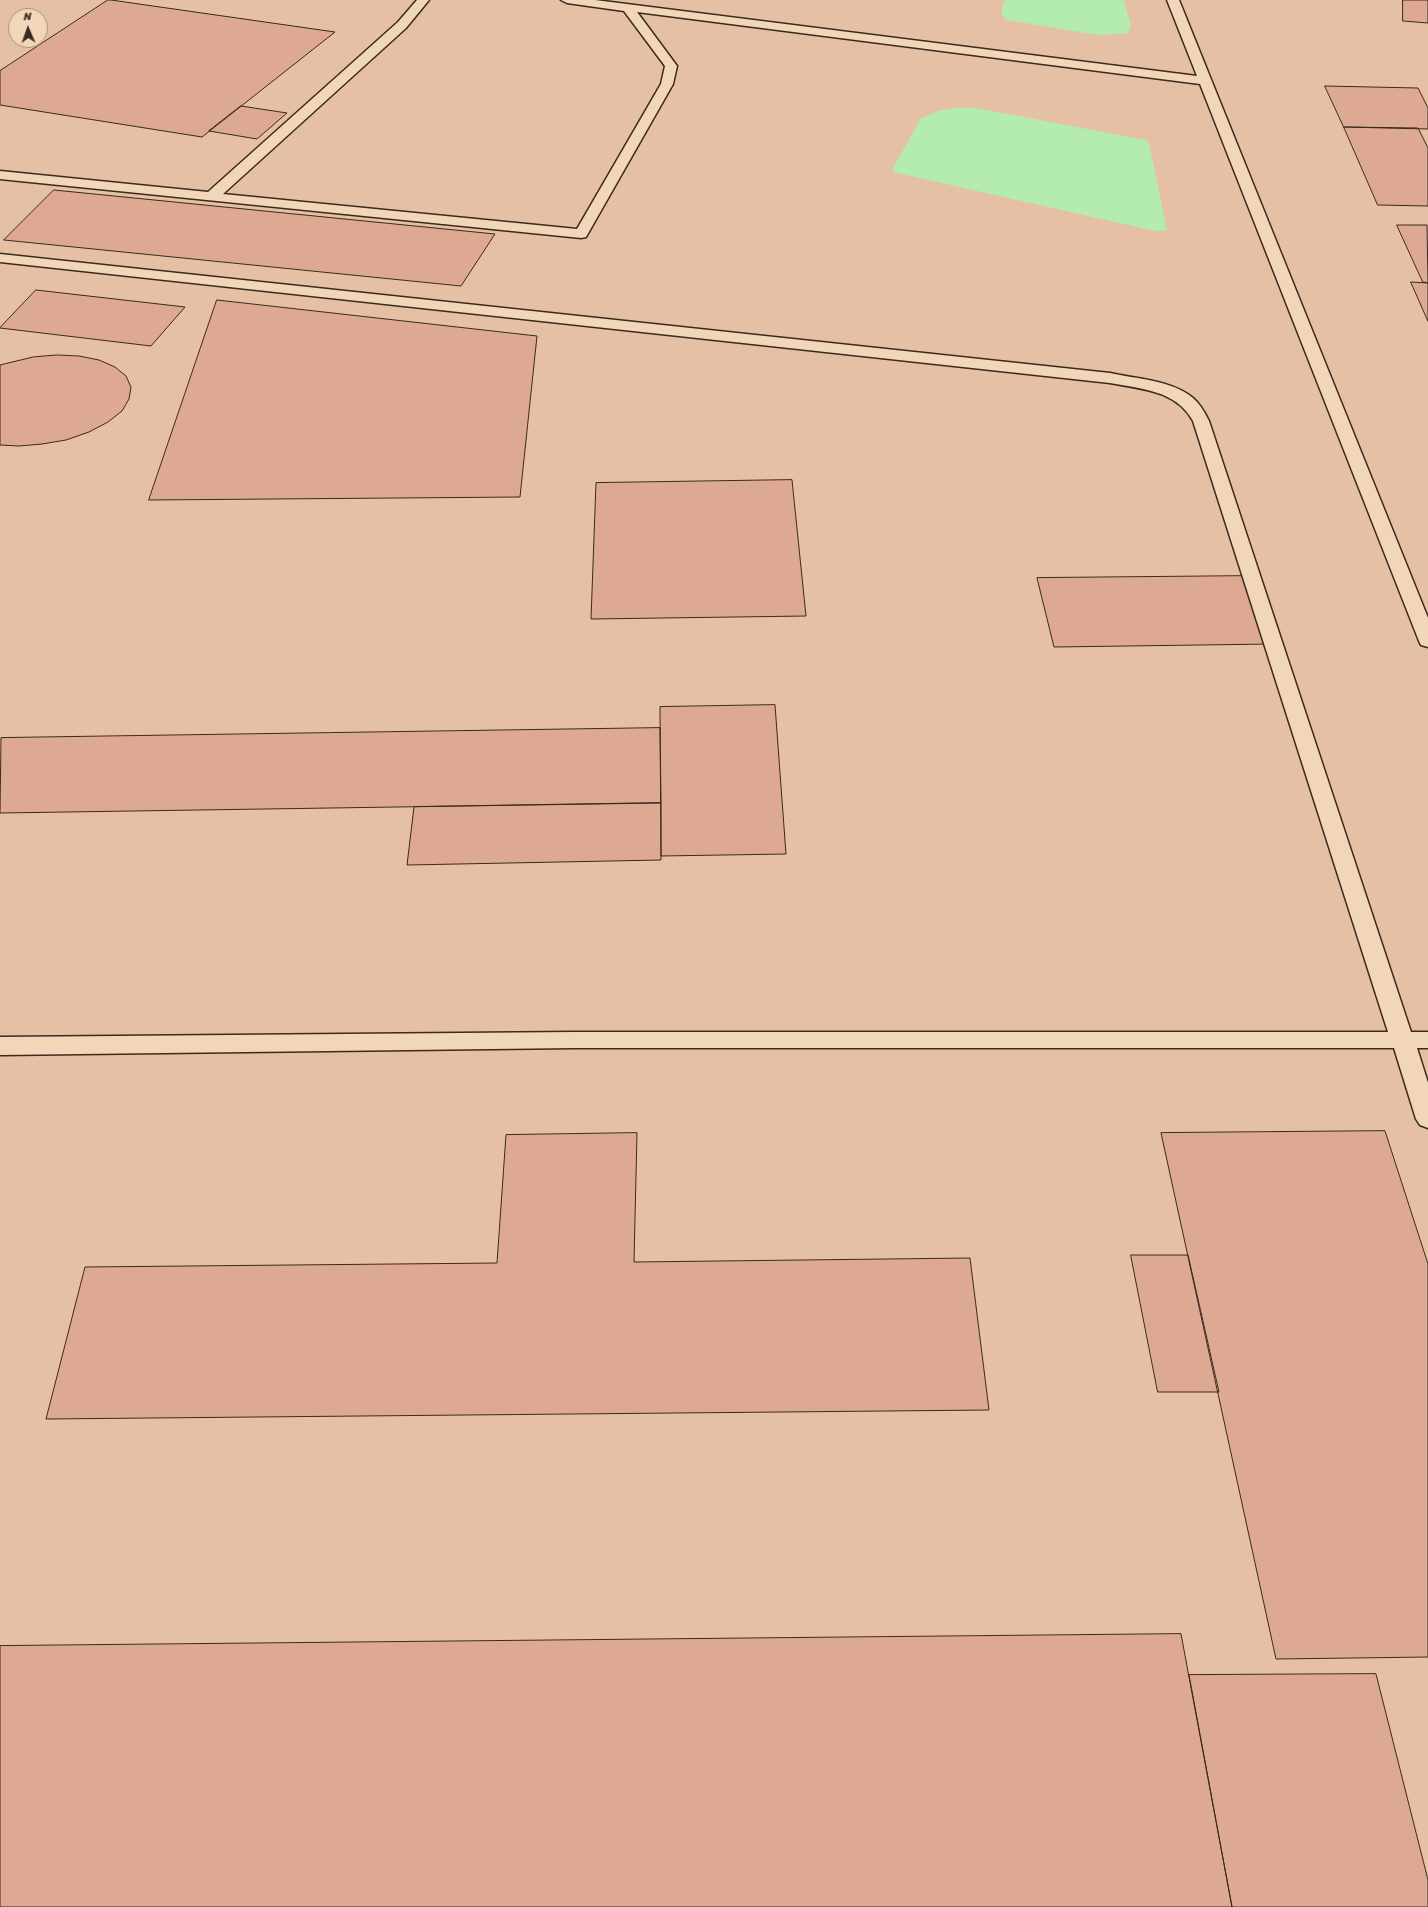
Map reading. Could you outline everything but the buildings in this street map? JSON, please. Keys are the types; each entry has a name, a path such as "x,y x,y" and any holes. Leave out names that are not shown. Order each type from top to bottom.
{"street":[{"path":"212,196 402,26 423,0"},
{"path":"567,0 1206,81"},
{"path":"1173,0 1428,641"},
{"path":"0,175 581,234 667,84 670,66 628,8"},
{"path":"0,258 1110,378 1165,391 1184,399 1194,408 1201,421 1428,1119"},
{"path":"0,1046 566,1040 1428,1040"}],"shaded area":[{"path":"0,0 1428,0 1428,1907 0,1907"}],"green space":[{"path":"1005,0 1124,0 1131,27 1128,33 1098,35 1007,20 1002,15 1002,6"},
{"path":"976,108 1146,140 1149,143 1167,230 1155,231 893,172 893,168 921,118 941,110"}]}
